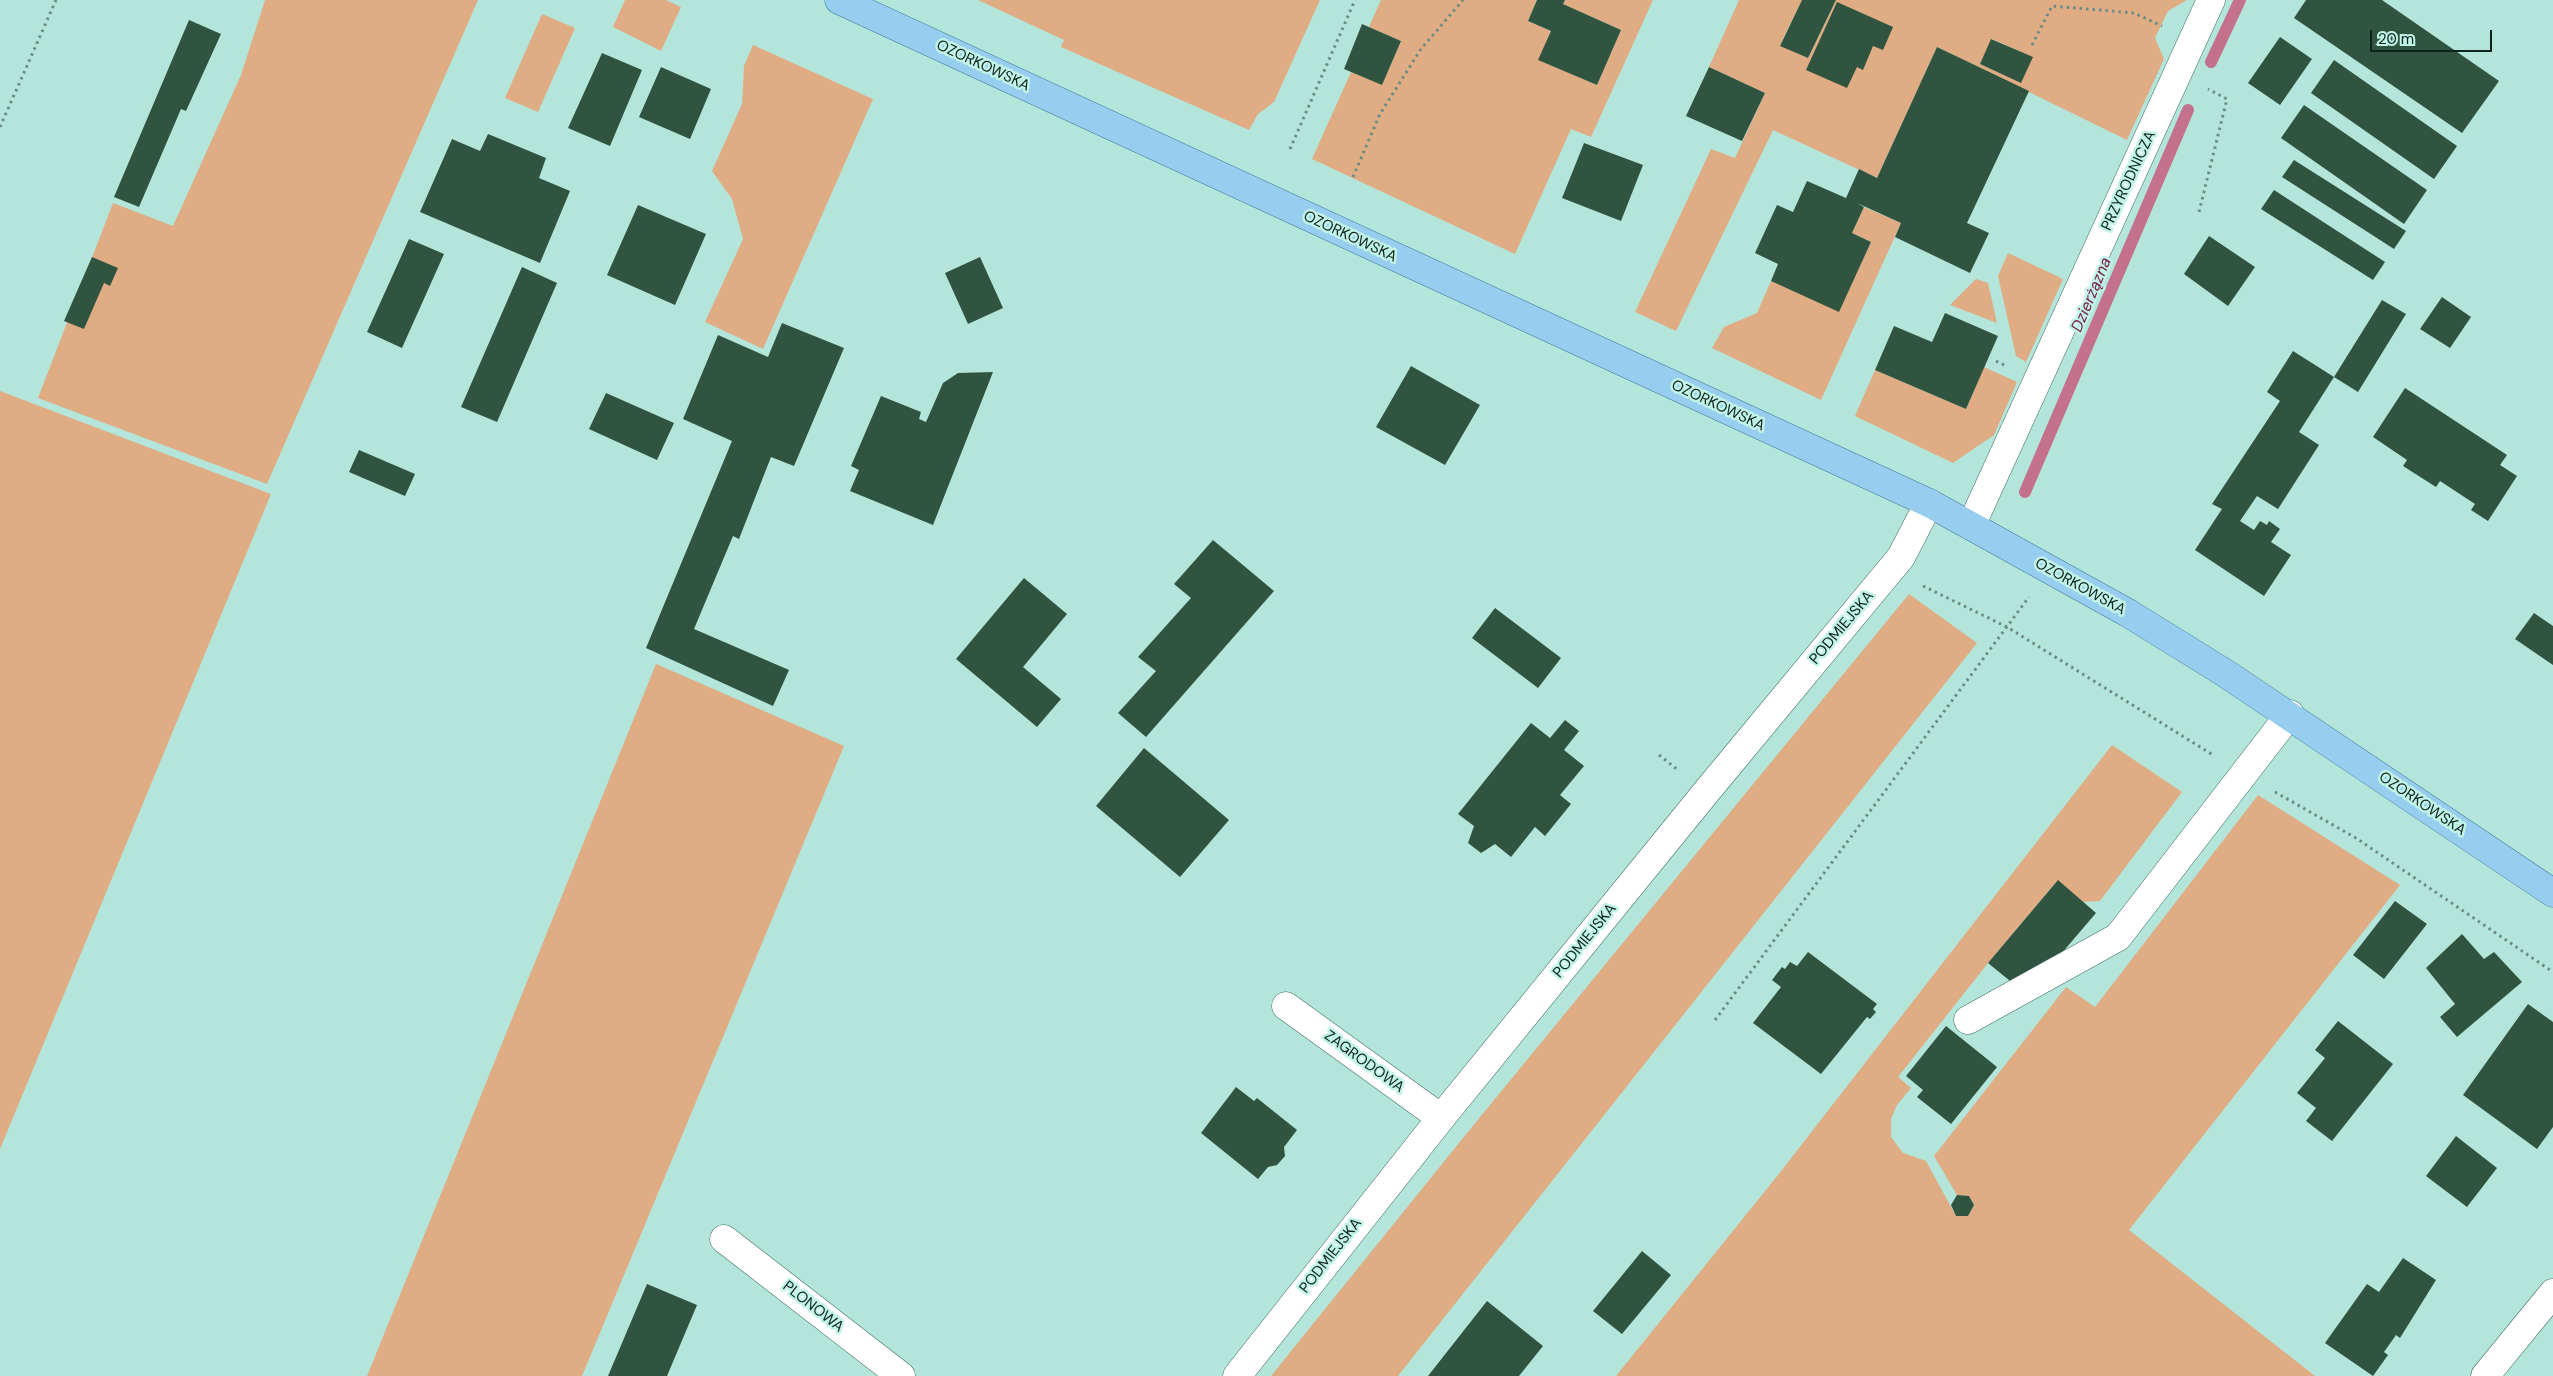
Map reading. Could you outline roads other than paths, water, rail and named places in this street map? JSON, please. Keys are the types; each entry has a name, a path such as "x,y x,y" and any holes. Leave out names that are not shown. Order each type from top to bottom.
{"main road":[{"name":"OZORKOWSKA","path":"839,0 1929,504 2135,618 2290,714 2553,893"}],"street":[{"name":"PRZYRODNICZA","path":"1971,526 2211,0"},
{"name":"PODMIEJSKA","path":"1237,1376 1441,1118 1707,791 1901,557 1929,504"},
{"path":"1968,1020 2118,937 2290,714"},
{"name":"ZAGRODOWA","path":"1286,1006 1441,1118"},
{"name":"PLONOWA","path":"724,1239 902,1376"},
{"path":"2484,1376 2553,1293"}],"waterway":[{"name":"Dzierżązna","path":"2211,62 2240,0"},
{"name":"Dzierżązna","path":"2025,492 2188,110"}]}
